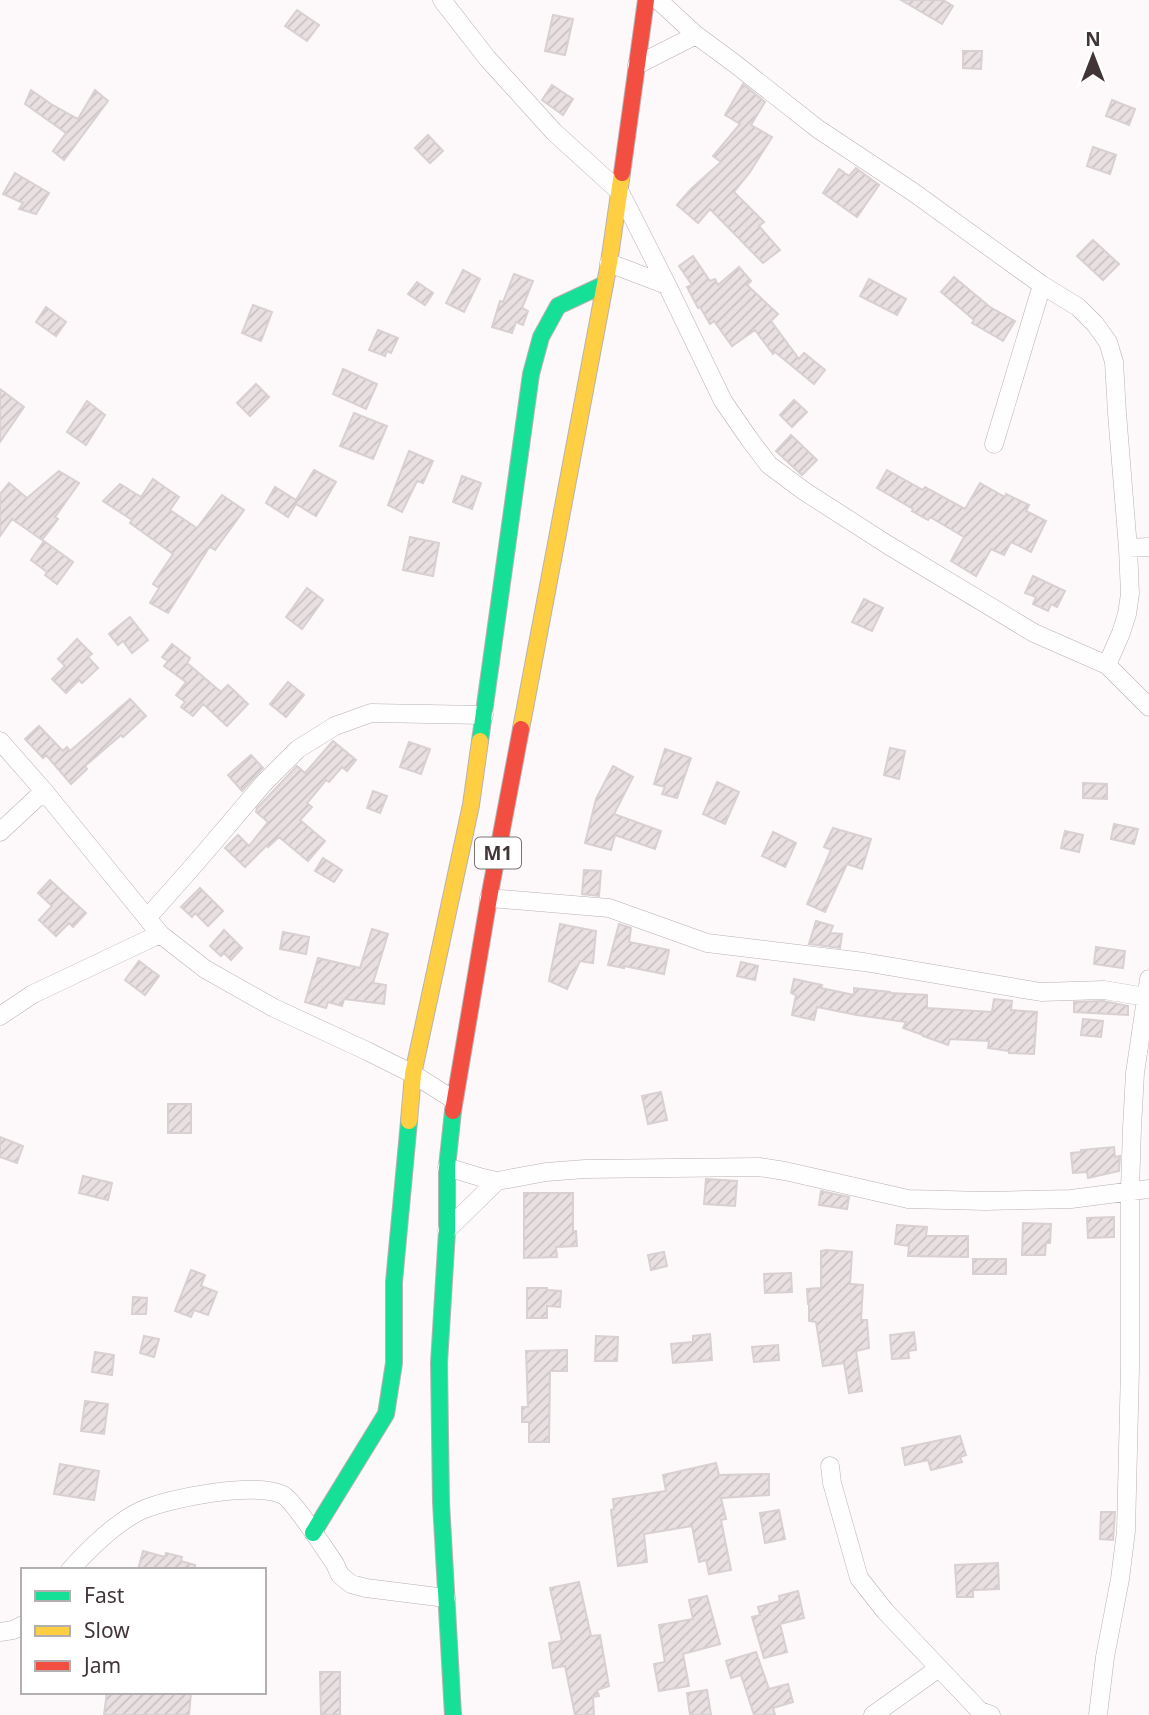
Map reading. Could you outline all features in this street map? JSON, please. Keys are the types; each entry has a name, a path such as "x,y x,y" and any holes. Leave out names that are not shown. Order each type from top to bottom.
{"main road":[{"name":"M1","path":"453,1715 441,1502 439,1363 447,1231 447,1167 454,1100 489,898 609,263 646,0"},
{"path":"313,1533 386,1414 394,1363 394,1282 413,1074 471,804 531,374 541,337 558,306 605,284"}],"street":[{"path":"442,0 487,58 554,132 620,192 723,401 769,465 888,545 1034,633 1107,665 1149,707"},
{"path":"658,0 696,35 818,129 913,192 1042,285 1078,307 1108,342 1114,362 1130,594 1121,633 1107,665"},
{"path":"637,65 696,35"},
{"path":"609,263 667,285"},
{"path":"994,444 1042,285"},
{"path":"1128,548 1149,547"},
{"path":"146,918 264,783 298,749 335,726 371,713 484,715"},
{"path":"0,741 160,934 205,969 274,1008 413,1074 454,1100"},
{"path":"0,832 44,791"},
{"path":"489,898 609,908 707,943 864,962 1041,992 1148,988 1135,1073 1130,1190 1126,1531 1098,1715"},
{"path":"0,1016 33,994 160,934"},
{"path":"447,1167 497,1181 546,1172 585,1169 760,1167 908,1199 985,1202 1071,1199 1149,1189"},
{"path":"447,1231 497,1181"},
{"path":"830,1466 832,1483 859,1578 885,1611 939,1668 981,1711 991,1715"},
{"path":"72,1568 111,1531 140,1511 175,1499 263,1489 285,1496 335,1564 340,1575 351,1584 446,1598"},
{"path":"0,1632 21,1626"},
{"path":"873,1715 939,1668"}],"building":[{"path":"901,0 943,0 953,6 942,24"},
{"path":"297,10 319,25 307,41 285,26"},
{"path":"553,15 573,19 565,55 545,51"},
{"path":"963,51 982,51 981,69 963,68"},
{"path":"743,84 765,102 751,125 772,137 734,192 764,222 759,226 780,250 763,263 710,209 698,223 677,205 721,162 713,156 740,124 725,115"},
{"path":"552,85 573,99 563,115 542,100"},
{"path":"31,90 78,119 95,90 108,101 64,160 53,151 66,133 25,104"},
{"path":"1112,100 1135,109 1129,125 1106,116"},
{"path":"428,135 443,151 430,163 415,148"},
{"path":"1093,147 1116,155 1110,174 1087,166"},
{"path":"856,168 879,185 857,217 823,193 839,169 849,176"},
{"path":"15,173 49,193 36,214 19,209 23,203 3,194"},
{"path":"1093,240 1119,264 1103,280 1077,256"},
{"path":"693,256 710,281 715,279 718,285 739,267 751,281 747,285 778,314 771,321 799,359 804,353 825,370 814,384 775,352 773,354 755,330 732,346 714,321 710,324 700,307 698,308 687,287 692,285 679,266"},
{"path":"463,270 480,279 464,312 446,303"},
{"path":"514,274 533,281 522,308 528,311 523,325 516,322 512,333 492,327 500,301 503,302"},
{"path":"954,277 990,307 1015,321 1003,341 972,323 974,320 941,292"},
{"path":"869,279 906,299 897,315 860,296"},
{"path":"417,282 433,293 425,305 408,294"},
{"path":"253,305 272,312 261,341 242,333"},
{"path":"46,307 66,322 56,336 36,322"},
{"path":"378,330 398,338 391,353 387,351 385,356 369,350"},
{"path":"343,369 377,384 366,409 333,394"},
{"path":"256,384 269,397 250,416 237,403"},
{"path":"0,389 24,407 0,442"},
{"path":"794,400 807,412 792,427 780,415"},
{"path":"87,401 105,415 86,445 67,432"},
{"path":"354,413 387,426 373,459 340,446"},
{"path":"791,435 817,460 802,475 776,451"},
{"path":"409,451 433,461 423,483 417,481 402,512 388,505"},
{"path":"314,470 336,482 316,516 296,504 288,517 266,503 275,487 296,500"},
{"path":"887,470 965,509 980,483 1005,497 1006,494 1029,505 1026,511 1046,521 1031,552 1011,542 1004,555 991,549 976,576 951,561 964,537 930,517 928,520 912,511 913,509 877,488"},
{"path":"59,471 79,483 42,540 12,519 0,536 0,494 9,483 27,498"},
{"path":"462,476 481,483 472,509 453,502"},
{"path":"153,479 179,497 170,510 197,528 222,495 244,510 215,550 210,547 208,549 168,613 150,603 159,588 153,584 173,554 130,523 132,520 103,501 120,484 141,497"},
{"path":"410,537 439,543 433,576 403,570"},
{"path":"44,541 73,562 57,584 31,560"},
{"path":"1033,576 1065,591 1057,607 1051,604 1048,611 1033,604 1036,597 1025,593"},
{"path":"307,588 323,600 302,629 286,617"},
{"path":"864,599 883,608 872,631 852,622"},
{"path":"130,617 148,640 132,653 123,641 118,645 109,634"},
{"path":"77,639 92,654 88,657 98,668 82,683 79,680 66,693 52,679 65,666 58,659"},
{"path":"172,644 190,658 187,663 221,692 228,685 248,704 227,726 203,704 193,716 181,707 185,702 176,695 186,682 164,666 168,661 162,657"},
{"path":"288,682 304,695 286,717 270,704"},
{"path":"130,699 146,716 85,766 87,769 71,784 46,755 43,758 25,739 39,726 63,751 67,747 70,751"},
{"path":"333,741 356,760 347,771 342,767 329,782 326,780 307,803 312,807 300,820 325,841 308,861 279,837 245,867 225,848 238,835 249,846 268,822 256,812 257,808 297,766 305,773"},
{"path":"409,742 430,749 421,774 400,767"},
{"path":"890,748 905,751 899,779 884,775"},
{"path":"665,749 691,758 677,798 662,794 665,787 654,784"},
{"path":"251,755 263,768 242,791 228,775"},
{"path":"613,766 633,777 614,814 661,831 655,849 615,835 611,850 585,843 596,799"},
{"path":"717,782 739,792 725,824 703,814"},
{"path":"1083,783 1107,784 1107,799 1083,798"},
{"path":"373,791 387,796 380,813 367,808"},
{"path":"1114,824 1138,829 1134,844 1111,839"},
{"path":"833,828 871,839 862,869 847,864 825,912 807,904 831,850 824,847"},
{"path":"1065,831 1083,835 1079,852 1061,848"},
{"path":"773,832 796,843 785,867 762,856"},
{"path":"323,858 342,870 334,882 315,871"},
{"path":"584,870 601,871 599,896 582,894"},
{"path":"50,880 86,913 73,927 69,923 56,936 39,920 52,906 38,893"},
{"path":"200,888 223,911 208,926 195,913 192,917 181,907"},
{"path":"816,921 833,926 830,933 842,934 840,948 809,944"},
{"path":"560,924 596,931 593,963 580,961 567,989 549,981"},
{"path":"619,924 631,928 629,942 669,950 664,974 608,965"},
{"path":"372,929 388,934 373,983 386,985 384,1004 344,999 342,1006 328,1002 326,1008 305,1002 318,958 360,968"},
{"path":"224,930 242,948 231,960 224,953 221,956 210,946"},
{"path":"283,932 309,937 306,954 280,949"},
{"path":"1096,947 1125,951 1123,968 1094,964"},
{"path":"139,961 159,976 145,995 125,980"},
{"path":"741,962 758,966 755,980 737,976"},
{"path":"794,979 854,995 854,988 927,995 927,1008 992,1012 994,999 1012,1001 1011,1010 1037,1012 1034,1054 1009,1053 988,1048 989,1041 950,1039 948,1045 903,1028 906,1022 817,1007 814,1020 792,1015 796,995 791,993"},
{"path":"1103,1001 1128,1006 1128,1015 1074,1012 1074,1002"},
{"path":"1083,1019 1103,1021 1101,1037 1081,1035"},
{"path":"661,1092 667,1120 648,1124 642,1096"},
{"path":"168,1104 191,1104 191,1133 168,1133"},
{"path":"0,1137 23,1146 17,1163 0,1157"},
{"path":"1114,1147 1115,1157 1120,1156 1119,1171 1088,1178 1087,1172 1073,1173 1071,1153"},
{"path":"83,1176 112,1183 108,1200 79,1193"},
{"path":"706,1179 737,1181 735,1206 704,1204"},
{"path":"821,1191 849,1197 847,1209 819,1205"},
{"path":"524,1193 573,1193 573,1231 576,1231 577,1246 556,1247 557,1257 524,1258"},
{"path":"1114,1217 1114,1237 1088,1238 1087,1218"},
{"path":"1023,1223 1051,1224 1050,1243 1046,1243 1045,1255 1022,1255"},
{"path":"897,1225 927,1227 926,1236 968,1236 968,1257 908,1256 909,1246 895,1244"},
{"path":"821,1251 852,1252 850,1284 863,1285 861,1320 867,1320 869,1348 856,1351 862,1391 849,1393 844,1363 823,1366 816,1322 809,1321 807,1289 821,1288"},
{"path":"664,1252 667,1266 651,1270 648,1255"},
{"path":"973,1259 1006,1259 1006,1274 973,1274"},
{"path":"191,1270 205,1275 201,1286 217,1292 208,1315 194,1310 191,1317 175,1311"},
{"path":"791,1273 792,1292 765,1293 764,1274"},
{"path":"527,1288 561,1291 560,1307 547,1306 547,1318 527,1318"},
{"path":"133,1297 147,1298 146,1314 132,1314"},
{"path":"914,1332 916,1350 908,1351 909,1358 892,1359 890,1335"},
{"path":"710,1334 712,1360 673,1363 671,1344 693,1342 693,1336"},
{"path":"144,1336 159,1339 154,1357 140,1353"},
{"path":"596,1336 618,1337 617,1361 595,1361"},
{"path":"778,1345 779,1360 754,1362 752,1347"},
{"path":"567,1350 567,1371 550,1371 549,1442 529,1442 529,1422 522,1422 522,1407 528,1407 526,1351"},
{"path":"95,1352 114,1355 112,1375 92,1372"},
{"path":"85,1401 108,1404 104,1434 81,1431"},
{"path":"960,1436 966,1455 960,1457 962,1462 931,1470 928,1460 905,1465 902,1448"},
{"path":"716,1463 719,1475 769,1474 769,1495 721,1498 726,1519 721,1520 731,1570 709,1574 706,1560 699,1562 692,1526 644,1534 647,1562 618,1566 611,1510 614,1509 613,1499 666,1491 663,1475"},
{"path":"60,1464 99,1471 94,1500 54,1494"},
{"path":"779,1510 785,1539 765,1543 760,1513"},
{"path":"1101,1512 1115,1512 1113,1540 1100,1539"},
{"path":"143,1551 165,1557 166,1553 182,1557 181,1561 195,1565 195,1568 139,1568"},
{"path":"998,1563 999,1589 973,1590 973,1597 957,1597 955,1565"},
{"path":"579,1582 591,1636 600,1635 609,1686 597,1690 599,1696 593,1697 594,1715 575,1715 565,1666 553,1668 549,1643 562,1641 550,1588"},
{"path":"798,1591 804,1618 780,1624 787,1652 764,1658 752,1617 760,1615 758,1607 780,1601 779,1596"},
{"path":"707,1596 720,1644 683,1654 689,1686 659,1691 654,1664 665,1662 659,1625 693,1619 689,1600"},
{"path":"756,1652 769,1689 788,1684 793,1702 773,1708 775,1715 754,1715 741,1675 731,1678 726,1661"},
{"path":"320,1672 340,1672 340,1715 321,1715"},
{"path":"707,1690 711,1715 690,1715 687,1693"},
{"path":"107,1694 191,1694 189,1715 104,1715"}],"traffic: fast":[{"path":"480,741 531,374 541,337 558,306 605,284"},
{"path":"453,1111 447,1167 447,1231 439,1363 441,1502 453,1715"},
{"path":"313,1533 386,1414 394,1363 394,1282 409,1121"}],"traffic: slow":[{"path":"521,729 609,263 622,173"},
{"path":"409,1121 413,1074 471,805 480,741"}],"traffic: jam":[{"path":"622,173 646,0"},
{"path":"453,1111 521,729"}]}
